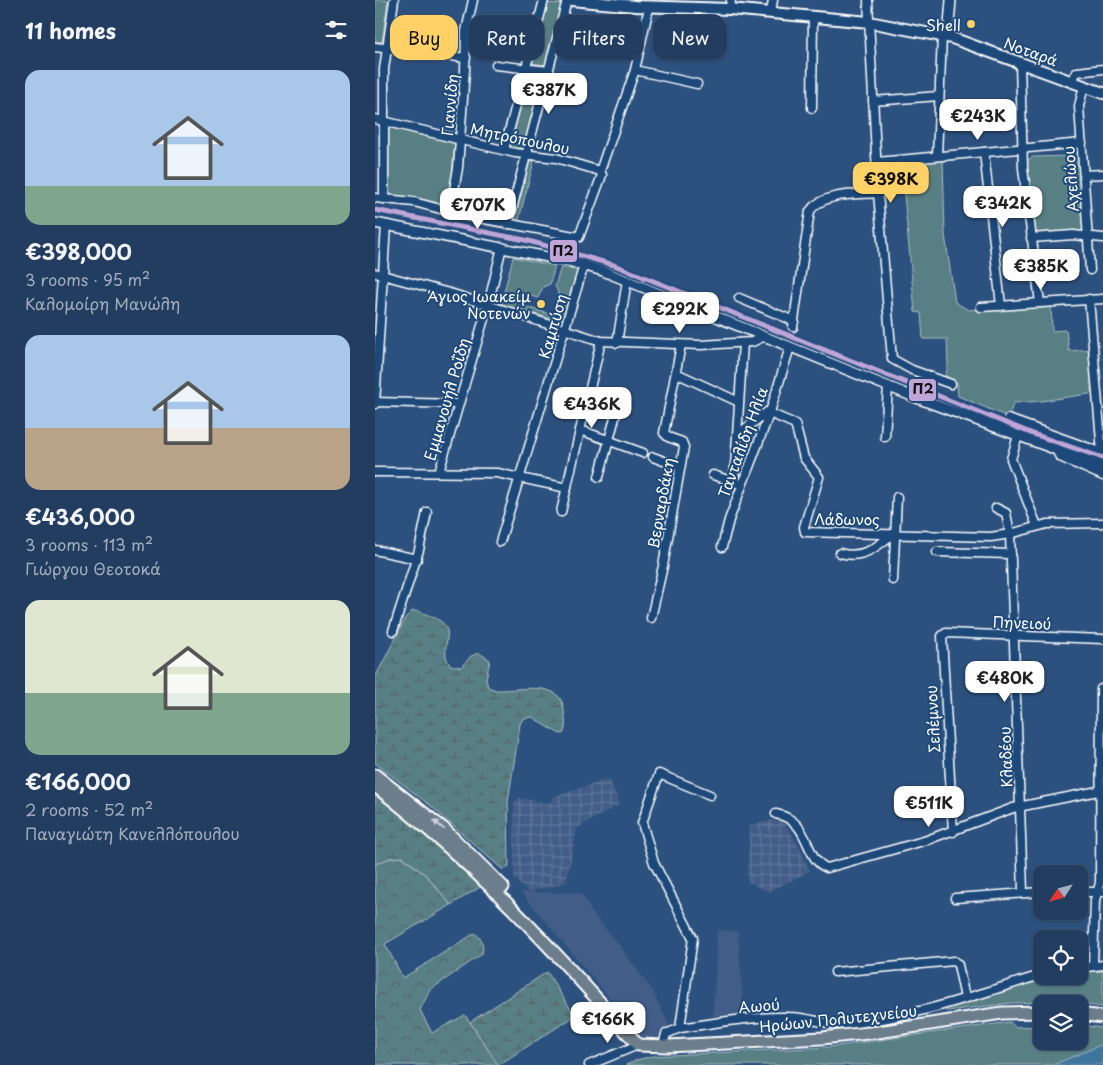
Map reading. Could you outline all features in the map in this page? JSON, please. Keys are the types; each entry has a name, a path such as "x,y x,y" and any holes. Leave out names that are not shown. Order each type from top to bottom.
{"main road":[{"name":"Νοταρά","path":"571,0 649,7 679,4 730,4 771,12 869,22 945,37 1103,93"},
{"path":"375,775 435,822 470,854 522,908 566,964"},
{"path":"375,786 465,860 566,964 638,1045"},
{"name":"Ηρώων Πολυτεχνείου","path":"638,1045 663,1046 822,1038 878,1032 1002,1013 1033,1012"},
{"path":"1088,1015 1103,1017"}],"street":[{"path":"384,199 386,48 394,0"},
{"name":"Γιαννίδη","path":"450,212 457,177 466,58 466,30 473,0"},
{"path":"503,150 544,0"},
{"path":"509,224 567,0"},
{"path":"771,12 773,0"},
{"path":"868,0 878,193 893,360 912,370 951,384"},
{"path":"937,156 939,96 951,0"},
{"path":"375,198 415,202 450,212 579,237 602,175 600,171 635,70 649,7"},
{"path":"812,108 813,16"},
{"path":"375,47 466,58"},
{"path":"1020,63 1022,148 1031,238 1040,302"},
{"path":"496,65 549,71"},
{"path":"1071,82 1077,72 1103,69"},
{"path":"635,70 697,84"},
{"name":"Αχελώου","path":"1084,86 1079,106 1090,270"},
{"path":"873,101 939,96"},
{"name":"Μητρόπουλου","path":"375,119 503,150 555,158 600,171"},
{"path":"877,162 1082,143"},
{"path":"984,152 1001,306"},
{"path":"1084,175 1103,174"},
{"path":"739,298 794,324 808,216 811,208 826,199 878,193"},
{"path":"375,223 584,265 627,280 888,386 1103,467"},
{"path":"386,225 385,275 375,402 457,404"},
{"path":"1031,238 1088,236 1103,238"},
{"name":"Εμμανουήλ Ροΐδη","path":"439,472 457,404 488,305 502,247"},
{"name":"Καμπύση","path":"500,542 584,265"},
{"path":"375,273 488,305 601,341 681,345 743,343 756,341 765,336"},
{"path":"617,343 627,280"},
{"path":"1008,419 1103,453 1099,374 1089,299"},
{"path":"981,307 1103,299"},
{"path":"561,512 601,341"},
{"path":"713,475 738,483 737,435 743,343"},
{"name":"Βερναρδάκη","path":"651,618 666,552 683,443 668,437 664,433 681,345"},
{"name":"Τανταλίδη Ηλία","path":"722,547 738,483 770,412 790,347"},
{"path":"676,372 739,402"},
{"path":"885,436 888,386"},
{"path":"599,478 620,399"},
{"path":"737,435 761,415 770,412"},
{"name":"Λάδωνος","path":"770,412 795,424 804,458 819,475 804,527 805,532 895,532 967,536 1010,534 1037,526 1076,522 1103,523"},
{"path":"580,430 643,453"},
{"path":"1018,436 1011,459 1037,526"},
{"path":"1055,450 1060,457 1103,476"},
{"path":"653,457 680,467"},
{"path":"375,472 497,473 567,488"},
{"path":"893,580 897,497"},
{"name":"Κλαδέου","path":"996,508 1006,514 1010,534 1023,892"},
{"path":"393,631 417,558 427,512"},
{"name":"Λάδωνος","path":"840,553 854,555 870,552 895,532"},
{"path":"375,550 417,558"},
{"path":"937,552 1011,554"},
{"name":"Πηνειού","path":"942,636 945,633 1103,639"},
{"name":"Σελέμνου","path":"942,636 953,832"},
{"path":"1093,965 1100,892 1102,689"},
{"path":"663,1046 666,1034 680,1028 693,940 654,863 642,820 659,774 710,795"},
{"path":"776,814 788,817 802,831 817,862 827,868 953,832 1020,806 1101,790"},
{"path":"955,898 1033,892"},
{"path":"835,972 954,961 958,965 965,998"},
{"path":"1088,966 1103,965"},
{"name":"Αωού","path":"680,1028 784,1017 801,1017 833,1024 846,1024 892,1017 1033,977"},
{"path":"589,1065 638,1045"}],"shaded area":[{"path":"375,208 561,245 630,267 1031,430 1103,456 1103,463 591,259 524,243 375,214"},
{"path":"609,779 620,804 577,828 566,883 528,892 514,879 514,802 520,798 549,803 556,796"},
{"path":"776,819 784,823 797,843 810,871 768,892 747,881 750,826"},
{"path":"521,892 581,893 592,913 620,946 653,992 670,1028 662,1031 660,1037 643,1038"},
{"path":"717,930 738,932 744,1016 713,1020"},
{"path":"1103,1044 1103,1065 1053,1065"}],"green space":[{"path":"375,0 388,0 382,42 375,41"},
{"path":"547,3 562,4 559,15 554,15 554,34 546,65 531,63 532,60 544,60 544,15"},
{"path":"528,71 542,76 523,150 508,147"},
{"path":"388,127 455,143 451,183 446,205 441,206 389,194"},
{"path":"1073,156 1078,158 1083,231 1033,234 1027,170 1028,160 1033,157"},
{"path":"943,159 945,235 955,302 968,310 1051,304 1052,331 1066,330 1069,351 1092,349 1095,393 1014,403 1008,417 958,396 957,382 945,376 948,366 947,339 923,339 921,313 915,312 901,162"},
{"path":"530,160 534,161 518,223 514,222"},
{"path":"513,257 555,266 550,284 543,287 538,298 527,295 523,306 553,315 558,296 555,286 561,267 578,271 565,323 501,304"},
{"path":"412,611 431,616 445,626 447,632 446,658 450,665 461,667 471,656 479,653 490,660 486,679 488,687 496,690 538,688 556,694 561,701 565,722 563,734 558,733 532,717 523,719 520,724 508,802 509,867 503,870 431,806 375,763 375,678 406,617"},
{"path":"375,792 393,805 485,884 451,905 427,876 403,857 390,858 375,864"},
{"path":"402,857 427,876 451,905 385,944 403,978 475,933 477,935 483,945 482,954 430,990 420,1010 432,1033 465,1015 499,1065 375,1065 375,864 390,858"},
{"path":"1103,971 1103,1007 1088,1005 1088,995 1033,995 1033,1002 1011,1003 947,1011 943,1009 1033,982 1033,985 1088,985 1088,972"},
{"path":"547,972 575,1016 498,1065 470,1022"},
{"path":"1010,1022 1015,1027 1033,1026 1033,1050 1088,1050 1088,1026 1103,1028 1103,1044 1053,1065 626,1065 636,1060 653,1056 829,1047"}],"transit line":[{"name":"Π2","path":"375,210 525,240 614,265 1033,434 1103,458"}],"place":[{"name":"Shell","path":"971,24"},
{"name":"Άγιος Ιωακείμ Νοτενών","path":"541,304"}]}
